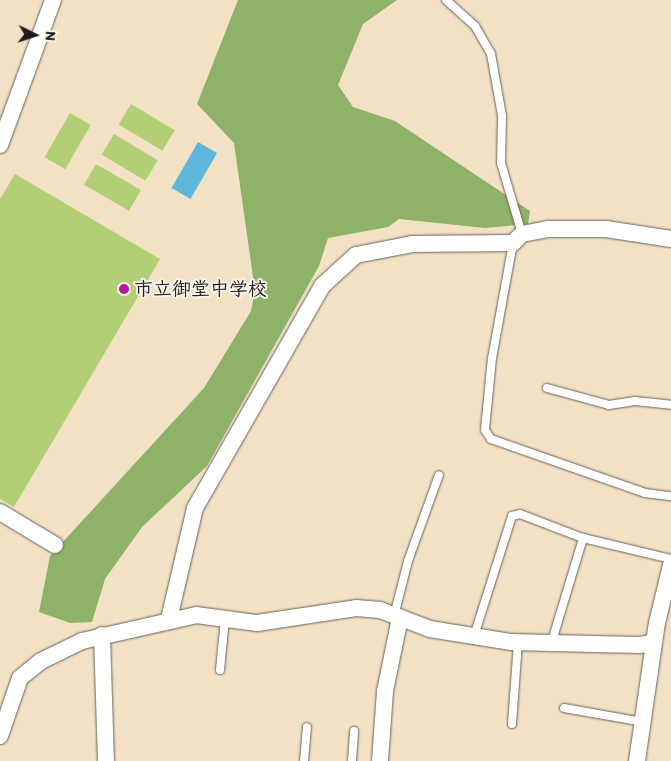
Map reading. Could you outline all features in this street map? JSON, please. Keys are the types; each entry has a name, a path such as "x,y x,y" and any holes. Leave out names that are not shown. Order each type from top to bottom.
{"street":[{"path":"0,145 53,0"},
{"path":"170,619 195,508 322,286 356,255 412,244 518,238 548,229 606,229 671,239"},
{"path":"0,512 55,545"},
{"path":"637,761 654,642 671,565"},
{"path":"0,736 20,678 41,662 82,641 170,619 196,615 257,622 356,608 397,617 430,629 518,642 552,641 640,645 654,642"},
{"path":"380,761 384,691 397,617"},
{"path":"102,635 106,761"}],"lane":[{"path":"446,0 475,26 490,54 502,116 501,163 518,238 492,358 485,430 491,439 645,493 671,496"},
{"path":"547,388 609,405 635,401 671,405"},
{"path":"397,617 408,561 439,475"},
{"path":"474,636 512,516 520,514 583,538 671,559"},
{"path":"552,641 583,538"},
{"path":"220,670 225,618"},
{"path":"512,724 518,642"},
{"path":"564,708 643,722"},
{"path":"304,761 307,727"},
{"path":"352,761 354,730"}],"green space":[{"path":"238,0 397,0 363,24 338,85 353,107 395,121 530,211 528,224 485,228 399,219 388,227 328,238 319,266 207,466 142,527 105,579 92,622 70,623 39,612 50,556 204,388 251,311 255,291 234,143 197,104"},
{"path":"131,104 175,130 162,151 119,125"},
{"path":"70,113 91,125 65,169 45,157"},
{"path":"114,134 158,160 145,181 102,155"},
{"path":"96,164 141,190 129,211 84,185"},
{"path":"15,174 160,259 14,507 0,499 0,199"}],"water":[{"path":"198,142 217,153 191,199 172,188"}],"place":[{"name":"市立御堂中学校","path":"124,289"}]}
